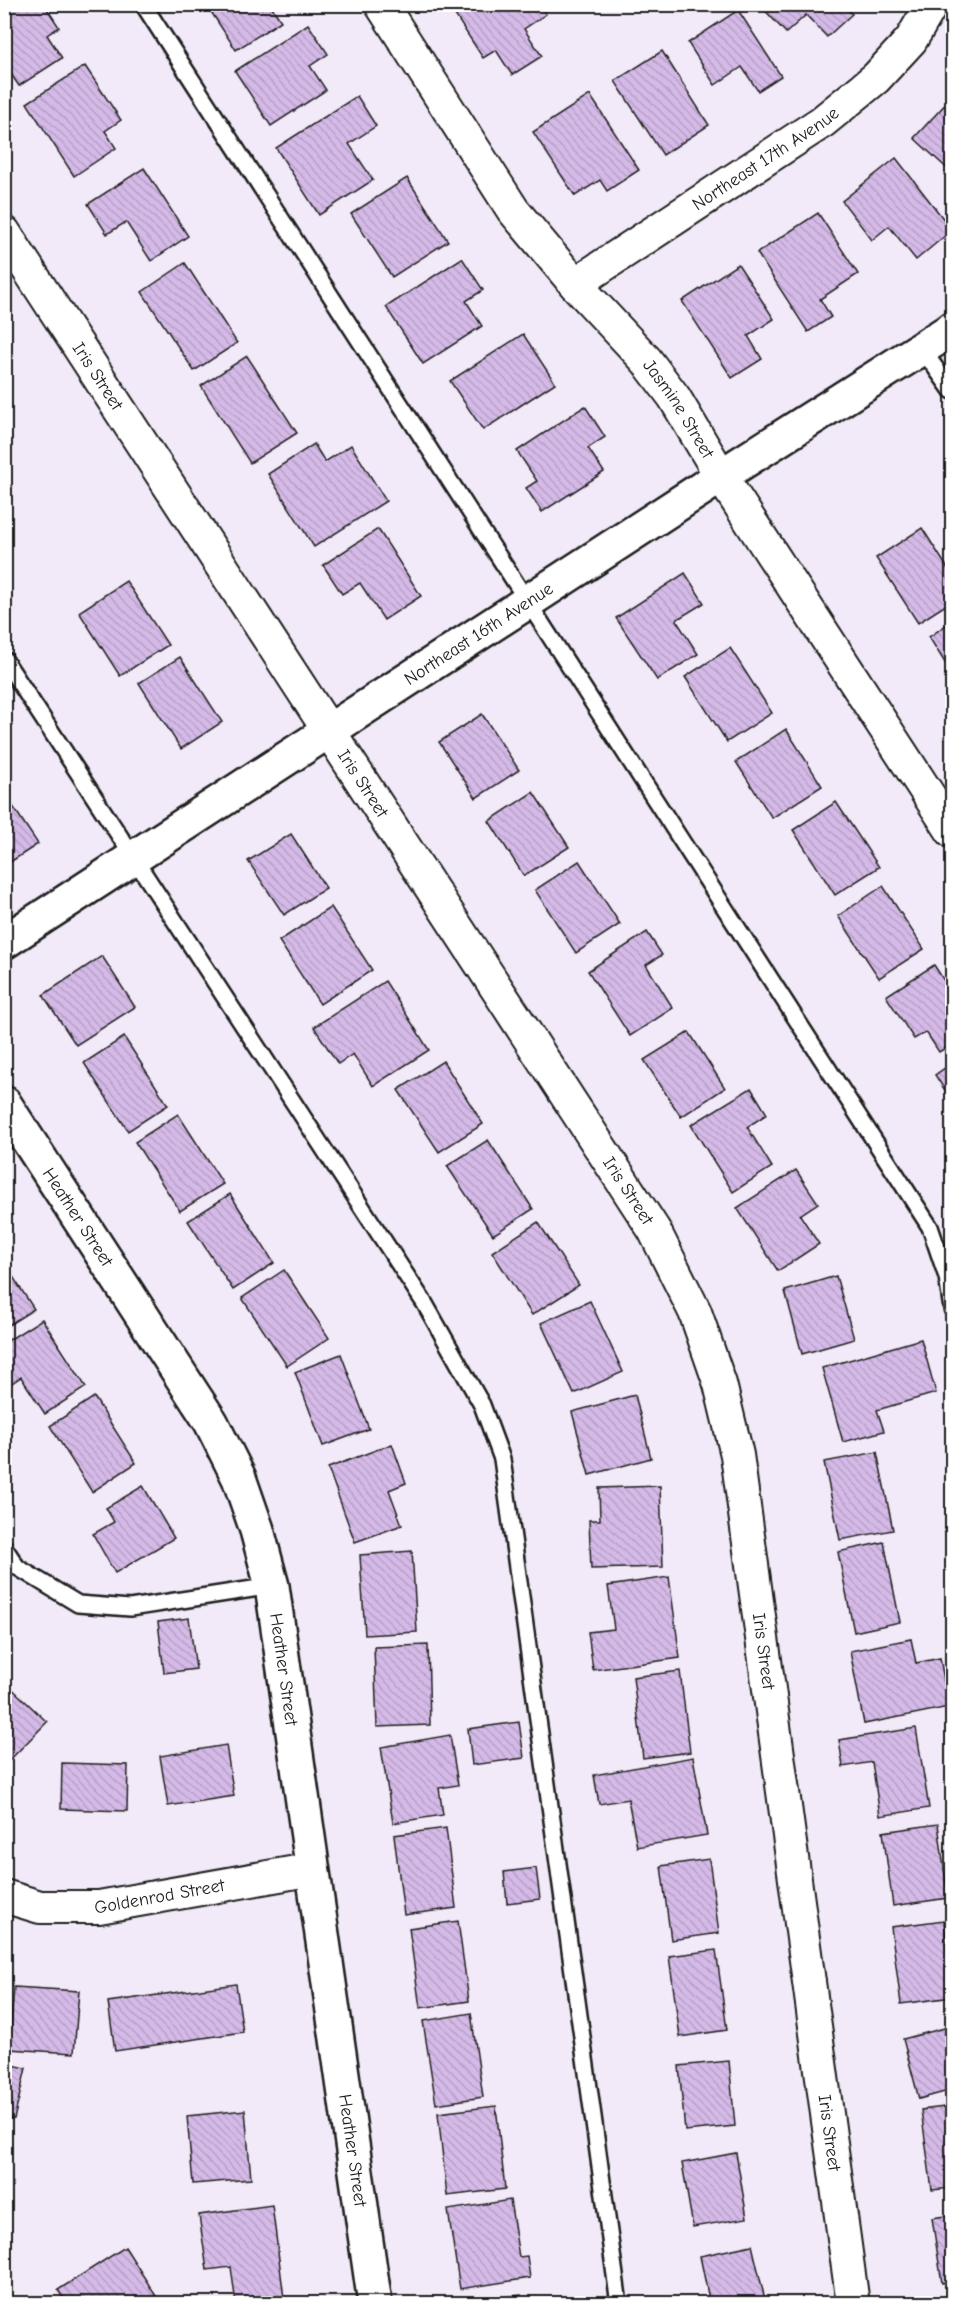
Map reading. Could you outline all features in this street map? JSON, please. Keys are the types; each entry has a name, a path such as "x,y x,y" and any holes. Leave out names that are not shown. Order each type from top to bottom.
{"street":[{"name":"Jasmine Street","path":"381,4 513,210 575,284 646,360 674,397 721,476 952,831"},
{"name":"Northeast 17th Avenue","path":"575,284 822,122 876,78 911,40 932,4"},
{"name":"Iris Street","path":"4,232 654,1230 695,1312 720,1384 737,1455 853,2304"},
{"name":"Northeast 16th Avenue","path":"4,942 721,476 952,329"},
{"name":"Heather Street","path":"4,1103 211,1422 239,1478 257,1530 272,1586 375,2304"},
{"name":"Goldenrod Street","path":"4,1896 40,1906 99,1907 313,1869"}],"lane":[{"path":"143,4 526,603 930,1227 947,1277 952,1309"},
{"path":"922,349 952,391"},
{"path":"4,659 425,1304 482,1405 502,1460 619,2304"},
{"path":"4,1547 17,1567 78,1604 130,1608 272,1586"}],"building":[{"path":"4,4 44,4 59,27 47,35 62,58 19,86 4,64"},
{"path":"206,4 270,4 281,21 236,50"},
{"path":"471,4 540,4 546,14 524,29 542,56 512,75 496,50 483,58 455,15"},
{"path":"759,4 844,4 852,14 827,37 806,15 786,33"},
{"path":"738,10 781,76 758,91 742,67 715,85 688,43"},
{"path":"308,24 328,54 310,66 326,90 271,126 235,71"},
{"path":"662,51 709,125 663,155 615,81"},
{"path":"85,66 121,120 105,131 116,148 74,176 27,103"},
{"path":"590,95 639,170 607,191 600,180 575,196 533,132"},
{"path":"357,96 376,126 349,144 373,180 319,215 276,148"},
{"path":"952,97 952,173 914,138"},
{"path":"896,158 952,230 916,260 889,226 872,240 842,201"},
{"path":"144,168 188,236 151,261 126,222 107,234 88,204"},
{"path":"407,178 448,241 392,277 351,214"},
{"path":"818,213 858,274 820,299 831,317 808,332 757,253"},
{"path":"462,258 483,290 466,301 482,326 423,364 386,307"},
{"path":"185,263 237,343 194,371 142,292"},
{"path":"738,264 774,319 748,336 762,359 732,378 682,301"},
{"path":"523,334 555,383 483,430 450,381"},
{"path":"247,356 297,433 250,463 201,386"},
{"path":"585,406 605,437 588,448 604,472 542,512 526,488 537,481 517,451"},
{"path":"314,444 325,462 351,445 386,501 314,547 268,474"},
{"path":"922,528 952,575 952,601 918,623 876,558"},
{"path":"378,529 421,596 384,620 360,583 342,594 323,565"},
{"path":"685,573 704,603 676,620 698,654 657,680 616,618"},
{"path":"126,581 168,645 120,676 79,612"},
{"path":"952,621 952,674 929,637"},
{"path":"730,648 772,713 727,742 685,677"},
{"path":"180,657 222,722 181,749 139,683"},
{"path":"482,714 519,770 476,798 439,742"},
{"path":"786,729 822,786 772,818 736,762"},
{"path":"533,792 569,847 524,876 489,821"},
{"path":"4,793 38,844 4,866"},
{"path":"836,802 879,867 835,895 793,830"},
{"path":"291,834 326,888 284,915 248,861"},
{"path":"579,861 620,924 576,953 535,890"},
{"path":"883,886 924,949 879,978 838,916"},
{"path":"331,907 372,970 320,1004 279,941"},
{"path":"647,932 662,955 646,965 673,1008 630,1036 588,971"},
{"path":"102,956 135,1007 76,1045 43,995"},
{"path":"934,965 952,993 952,1044 939,1052 926,1032 914,1039 886,996"},
{"path":"385,981 429,1050 373,1086 353,1054 338,1064 314,1027"},
{"path":"689,1032 725,1088 681,1117 644,1060"},
{"path":"124,1037 168,1105 128,1131 84,1063"},
{"path":"443,1061 483,1124 439,1152 398,1090"},
{"path":"952,1063 952,1101 935,1075"},
{"path":"751,1088 767,1114 747,1127 772,1167 733,1192 691,1125"},
{"path":"178,1114 223,1184 180,1211 135,1142"},
{"path":"488,1140 533,1209 493,1235 447,1166"},
{"path":"796,1170 818,1203 800,1215 819,1244 778,1271 737,1208"},
{"path":"230,1194 274,1263 233,1290 188,1221"},
{"path":"538,1222 579,1285 532,1315 492,1252"},
{"path":"4,1263 34,1309 4,1328"},
{"path":"284,1270 329,1338 287,1366 242,1298"},
{"path":"836,1276 854,1339 802,1354 785,1291"},
{"path":"590,1301 623,1372 574,1394 541,1323"},
{"path":"42,1319 86,1387 45,1414 21,1377 6,1387 4,1384 4,1343"},
{"path":"921,1339 936,1393 877,1410 884,1431 843,1442 822,1368"},
{"path":"341,1354 369,1429 323,1446 295,1372"},
{"path":"635,1395 651,1458 589,1475 572,1412"},
{"path":"94,1397 136,1463 92,1492 50,1426"},
{"path":"392,1444 406,1483 389,1490 402,1525 355,1542 328,1468"},
{"path":"877,1452 893,1530 840,1540 824,1462"},
{"path":"143,1486 174,1538 115,1573 93,1534 114,1522 106,1508"},
{"path":"660,1486 663,1567 591,1569 589,1520 600,1520 599,1488"},
{"path":"884,1542 900,1622 854,1632 838,1552"},
{"path":"412,1551 417,1632 365,1635 360,1555"},
{"path":"669,1577 680,1658 593,1670 588,1632 614,1629 608,1586"},
{"path":"189,1618 196,1669 164,1673 158,1622"},
{"path":"911,1639 916,1663 940,1658 949,1707 864,1724 850,1651"},
{"path":"428,1645 430,1725 377,1727 374,1647"},
{"path":"680,1671 690,1752 643,1758 633,1677"},
{"path":"4,1681 47,1722 4,1766"},
{"path":"519,1722 524,1758 472,1765 468,1729"},
{"path":"916,1728 929,1808 880,1816 872,1762 843,1767 839,1740"},
{"path":"450,1735 458,1785 439,1788 443,1815 393,1823 381,1747"},
{"path":"226,1745 234,1796 168,1806 160,1756"},
{"path":"693,1757 707,1835 637,1847 628,1799 599,1804 594,1775"},
{"path":"62,1763 128,1765 127,1811 61,1809"},
{"path":"938,1824 948,1898 893,1906 883,1832"},
{"path":"446,1828 456,1908 404,1915 394,1835"},
{"path":"709,1859 719,1933 671,1940 661,1866"},
{"path":"536,1868 540,1899 507,1903 504,1872"},
{"path":"944,1920 952,1997 901,2004 891,1927"},
{"path":"458,1921 469,2001 420,2008 409,1928"},
{"path":"716,1950 727,2030 680,2037 669,1956"},
{"path":"236,1984 243,2032 115,2051 108,2002"},
{"path":"14,1987 79,1991 74,2053 9,2049"},
{"path":"471,2013 483,2097 436,2104 423,2021"},
{"path":"952,2026 952,2090 919,2099 903,2039"},
{"path":"729,2061 735,2126 685,2131 679,2066"},
{"path":"4,2063 26,2068 14,2119 4,2117"},
{"path":"496,2106 505,2189 447,2196 438,2113"},
{"path":"952,2106 952,2188 932,2190 921,2110"},
{"path":"245,2110 251,2179 193,2184 187,2116"},
{"path":"736,2153 747,2218 693,2227 682,2163"},
{"path":"510,2200 519,2257 527,2256 530,2278 460,2289 448,2210"},
{"path":"272,2205 284,2298 236,2304 231,2267 207,2270 199,2215"},
{"path":"952,2215 952,2281 942,2283 932,2218"},
{"path":"752,2245 766,2304 710,2304 700,2256"},
{"path":"125,2247 161,2304 67,2304 58,2290"},
{"path":"521,2295 522,2304 461,2304 461,2302"}]}
